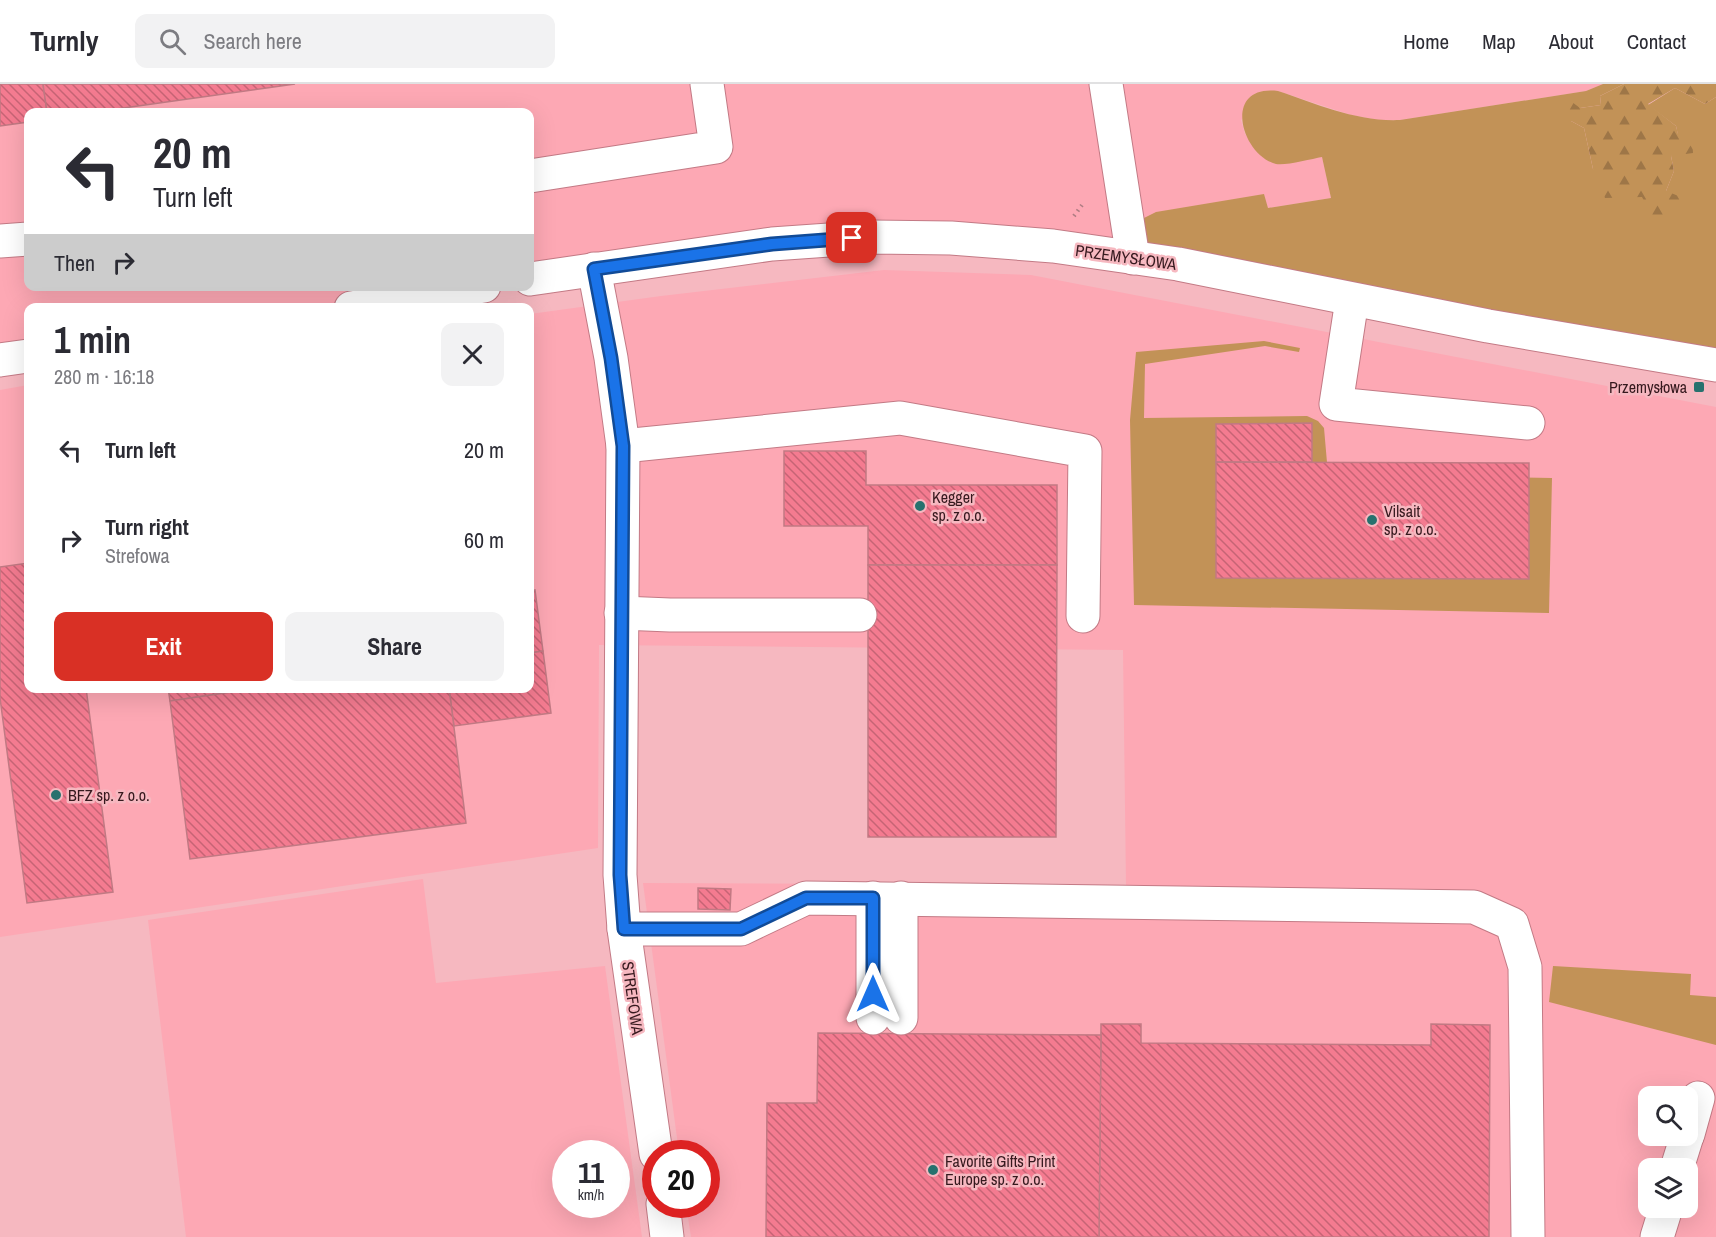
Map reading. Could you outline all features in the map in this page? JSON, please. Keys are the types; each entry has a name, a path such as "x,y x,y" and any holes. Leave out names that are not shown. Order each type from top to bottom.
{"street":[{"path":"534,175 716,147 707,84"},
{"path":"1106,84 1133,258"},
{"name":"PRZEMYSŁOWA","path":"534,278 772,244 872,237 951,238 1053,246 1178,264 1488,326 1716,365"},
{"path":"0,241 24,239"},
{"name":"STREFOWA","path":"594,269 611,358 623,446 620,875 624,929 654,1140"},
{"path":"396,303 478,294"},
{"path":"1352,300 1336,404 1528,423"},
{"path":"0,360 24,357"},
{"path":"623,446 900,418 1085,450 1083,616"},
{"path":"621,612 670,615 860,615"},
{"path":"624,929 741,929 806,898 1474,907 1512,924 1525,967 1528,1237"},
{"path":"887,898 887,1018"},
{"path":"665,1218 667,1237"},
{"path":"1657,1237 1663,1218"}],"shaded area":[{"path":"0,84 1603,84 1586,91 1384,121 1351,115 1278,91 1241,120 1245,134 1254,146 1276,164 1322,157 1331,198 1268,208 1264,195 1153,248 951,238 534,279 534,108 24,108 24,291 457,291 378,303 24,303 24,357 0,360"},
{"path":"884,270 1031,275 1716,407 1716,1237 691,1237 688,1218 720,1218 720,1140 677,1140 643,883 1126,885 1123,650 599,645 598,848 0,937 0,390 24,386 24,693 534,693 534,313"},
{"path":"423,879 436,983 605,966 629,1140 552,1140 552,1218 630,1218 630,1149 642,1237 186,1237 148,920"}],"green space":[{"path":"1603,84 1624,84 1600,96 1601,105 1580,108 1571,121 1584,128 1593,169 1666,191 1674,171 1671,156 1692,135 1678,135 1676,126 1648,105 1675,88 1705,104 1716,97 1716,352 1153,248 1146,240 1141,224 1144,218 1156,212 1264,194 1268,208 1331,198 1322,157 1276,164 1263,158 1253,147 1242,121 1243,108 1249,98 1260,92 1278,91 1353,115 1400,120 1586,91"},
{"path":"1624,84 1716,84 1716,97 1705,104 1675,88 1648,104 1676,126 1678,134 1692,135 1693,153 1671,156 1674,171 1666,191 1681,197 1675,219 1653,218 1642,197 1605,198 1593,169 1584,128 1571,121 1552,103 1568,99 1580,108 1601,105 1600,96"},
{"path":"1264,341 1300,348 1299,352 1265,346 1145,364 1144,418 1307,416 1318,421 1324,428 1328,474 1552,478 1549,613 1134,605 1130,420 1136,352"},
{"path":"1553,966 1691,974 1690,995 1716,997 1716,1045 1549,1002"}],"building":[{"path":"0,84 43,84 46,108 24,108 24,123 0,126"},
{"path":"43,84 295,84 124,108 46,108"},
{"path":"1312,423 1312,462 1216,462 1216,424"},
{"name":"Kegger sp. z o.o.","path":"784,451 866,451 866,485 1057,485 1057,565 868,565 868,526 784,526"},
{"name":"Vilsait sp. z o.o.","path":"1216,462 1529,463 1529,579 1216,578"},
{"name":"BFZ sp. z o.o.","path":"24,564 24,693 87,693 113,892 27,903 0,698 0,567"},
{"path":"868,565 1057,565 1056,837 868,837"},
{"path":"534,590 543,651 534,652"},
{"path":"543,651 551,713 454,726 450,693 534,693 534,652"},
{"path":"169,693 225,693 170,701"},
{"path":"225,693 450,693 466,823 190,859 170,701"},
{"path":"698,888 731,889 730,910 698,909"},
{"path":"1101,1024 1141,1024 1141,1043 1431,1045 1431,1024 1490,1025 1489,1237 1099,1237"},
{"name":"Favorite Gifts Print Europe sp. z o.o.","path":"818,1033 1101,1035 1099,1237 766,1237 767,1103 817,1103"}],"place":[{"name":"Przemysłowa","path":"1699,387"},
{"name":"Kegger sp. z o.o.","path":"920,506"},
{"name":"Vilsait sp. z o.o.","path":"1372,520"},
{"name":"BFZ sp. z o.o.","path":"56,795"},
{"name":"Favorite Gifts Print Europe sp. z o.o.","path":"933,1170"}],"route":[{"path":"852,238 772,244 594,269 611,358 623,446 620,875 624,929 741,929 806,898 873,898 873,994"}]}
